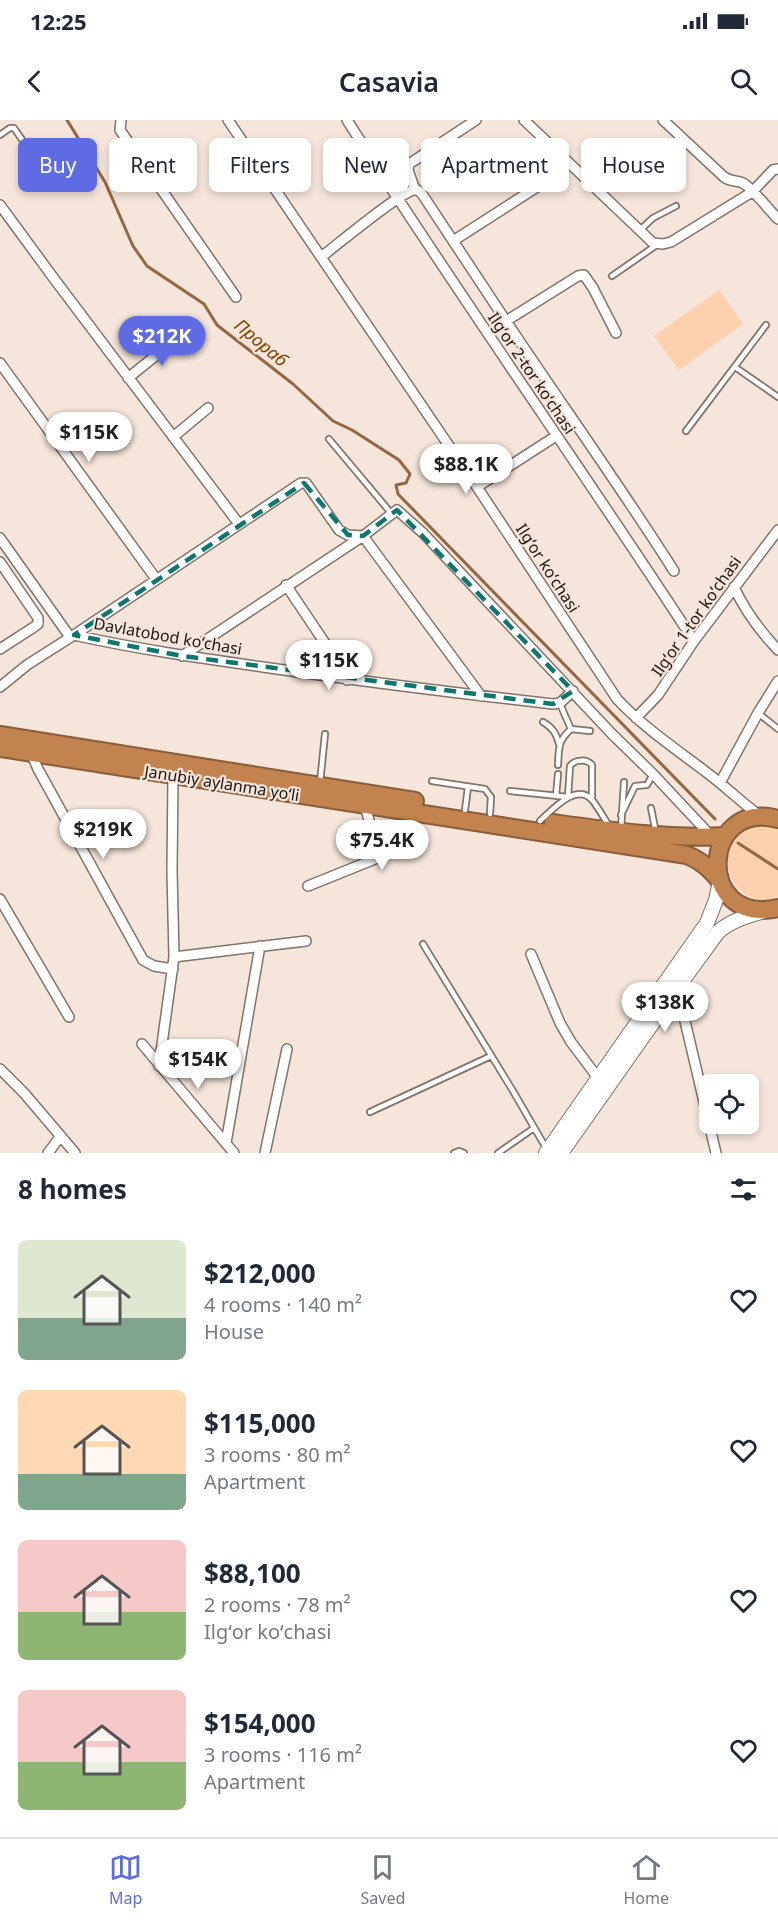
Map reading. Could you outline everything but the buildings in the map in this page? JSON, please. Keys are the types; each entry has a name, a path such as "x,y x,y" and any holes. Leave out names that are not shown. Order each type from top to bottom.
{"highway":[{"name":"Janubiy aylanma yoʻli","path":"0,735 490,814 616,832 695,838 719,836"},
{"name":"Janubiy aylanma yoʻli","path":"0,748 687,855 707,866 734,900 755,910 773,909"},
{"path":"720,881 717,869 719,836 741,822 760,817 778,819"}],"main road":[{"path":"552,1152 598,1078 707,923 720,881"},
{"path":"552,1152 718,932 741,918 773,909"}],"street":[{"path":"121,120 120,130 236,297"},
{"name":"Ilgʻor koʻchasi","path":"228,120 617,699 636,718 760,817"},
{"name":"Ilgʻor 2-tor koʻchasi","path":"347,120 397,199 694,641"},
{"path":"476,120 410,164 408,170 415,190 422,194 674,571"},
{"path":"524,120 543,138"},
{"path":"663,120 730,182 742,183 778,219"},
{"path":"569,163 653,243 658,244 671,242 752,192 773,170 778,169"},
{"path":"321,257 397,199 415,190"},
{"path":"453,241 529,192"},
{"path":"0,205 239,524"},
{"path":"506,321 578,276 584,275 616,333"},
{"path":"128,378 180,336"},
{"path":"0,363 156,579"},
{"path":"173,437 208,408"},
{"path":"477,488 556,436"},
{"path":"0,687 27,665 298,484 306,483 339,530 348,535 363,536 481,696"},
{"path":"182,656 363,536 397,510 423,533 612,734 719,836"},
{"name":"Ilgʻor 1-tor koʻchasi","path":"636,718 658,695 694,641 778,530"},
{"path":"2,543 72,636"},
{"path":"0,562 38,618 38,624 0,649"},
{"path":"286,585 339,664 347,680"},
{"path":"734,587 749,615 764,636 778,650"},
{"name":"Davlatobod koʻchasi","path":"72,636 182,656 347,680 560,704"},
{"path":"720,783 778,681"},
{"path":"560,704 573,691"},
{"path":"31,753 143,960 154,966 173,969"},
{"path":"159,1065 174,957 172,871 174,776"},
{"path":"308,886 375,859 377,851 365,805"},
{"path":"0,899 69,1017"},
{"path":"174,957 306,941"},
{"path":"226,1143 260,946"},
{"path":"531,954 560,1023 598,1078"},
{"path":"677,987 716,1153"},
{"path":"142,1044 234,1153"},
{"path":"265,1153 287,1049"},
{"path":"0,1069 24,1093 75,1153"},
{"path":"48,1153 60,1137"}],"lane":[{"path":"0,135 14,128 21,138"},
{"path":"640,231 653,218 676,206"},
{"path":"612,276 658,244"},
{"path":"686,431 766,325"},
{"path":"735,367 778,397"},
{"path":"329,439 391,513"},
{"path":"560,704 572,729"},
{"path":"758,713 778,729"},
{"path":"543,722 556,732 559,744 558,765"},
{"path":"559,744 572,729 590,731"},
{"path":"320,785 325,734"},
{"path":"540,821 568,797 570,766 573,762 579,760 592,765 592,800"},
{"path":"556,796 558,774"},
{"path":"621,814 635,786 646,785 653,774"},
{"path":"432,781 485,789 492,800 490,814"},
{"path":"616,832 621,814 624,782"},
{"path":"465,810 468,787"},
{"path":"510,791 568,797 585,796 592,800 616,832"},
{"path":"651,808 657,835"},
{"path":"423,944 534,1128 552,1152"},
{"path":"370,1112 491,1056"},
{"path":"498,1153 534,1128"},
{"path":"454,1153 459,1151 464,1153"}],"highlighted area":[{"path":"304,483 348,535 363,536 397,510 573,691 553,704 182,656 74,635"}],"shaded area":[{"path":"719,290 743,324 679,370 654,336"},
{"path":"756,824 778,826 778,897 762,899 748,896 731,876 728,862 731,848 740,835"}],"waterway":[{"name":"Прораб","path":"67,120 105,182 133,246 147,266 204,304 217,325 293,384 333,421 352,430 399,460 410,474 406,483 396,485 398,494 715,819"},
{"path":"738,843 778,869"}]}
